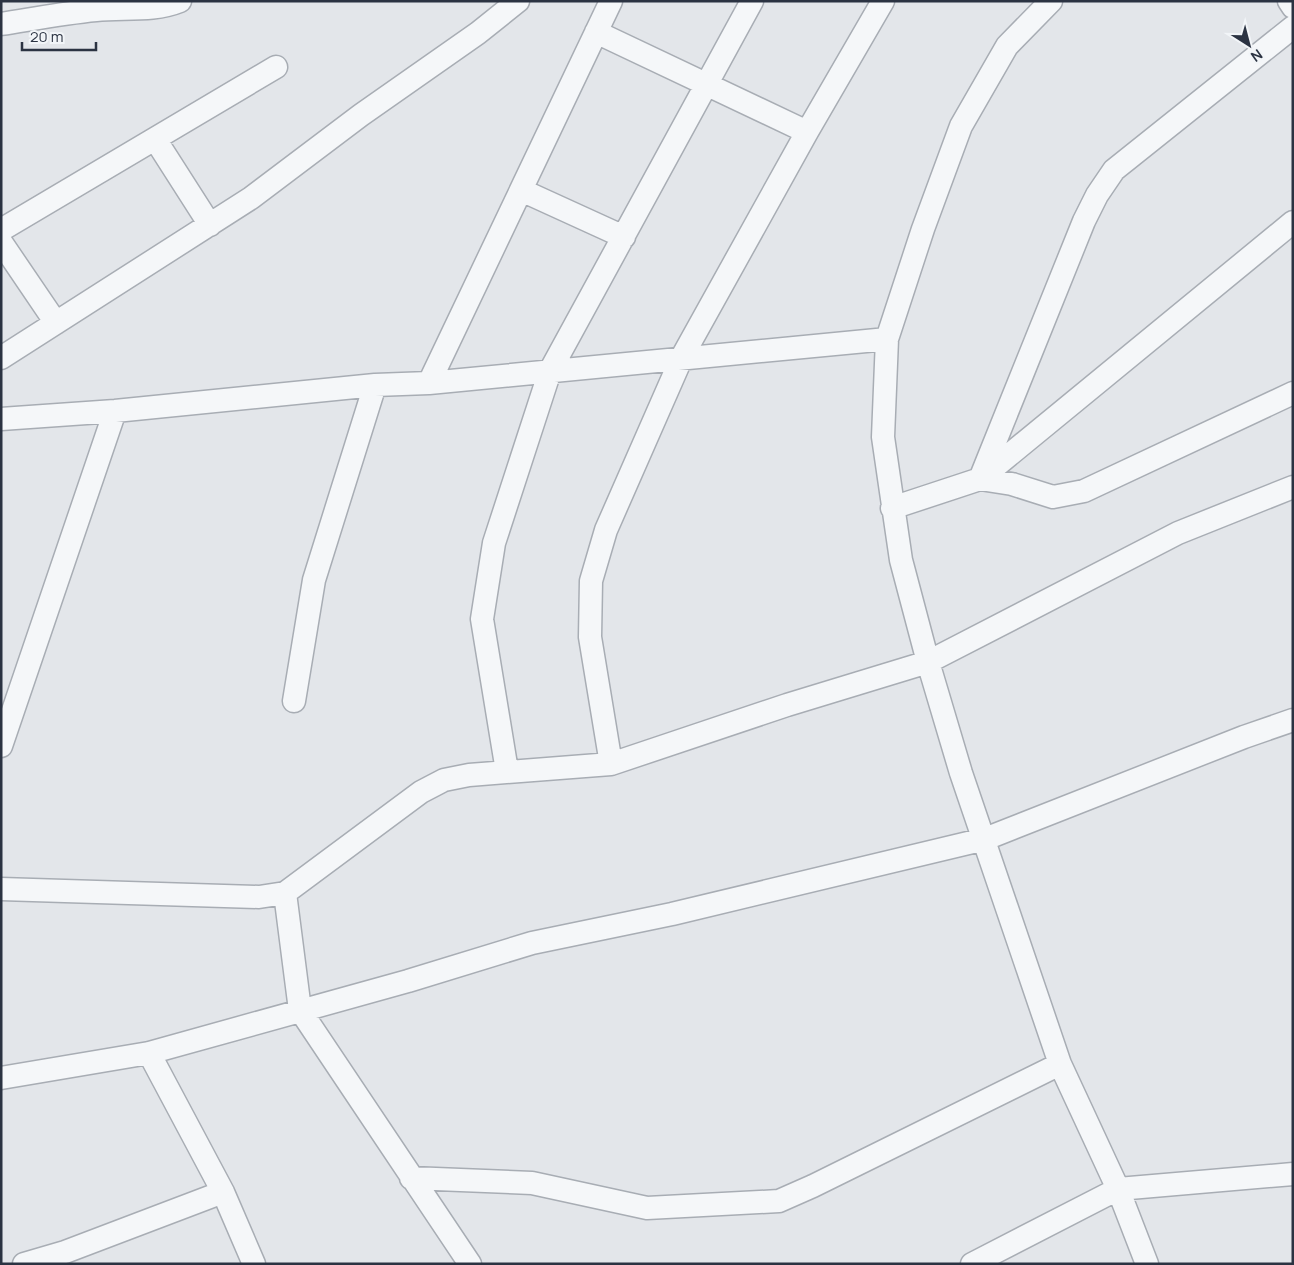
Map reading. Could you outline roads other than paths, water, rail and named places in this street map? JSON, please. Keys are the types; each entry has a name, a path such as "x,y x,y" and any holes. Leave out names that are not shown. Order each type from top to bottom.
{"street":[{"path":"1,24 98,10 170,6 180,1"},
{"path":"1,358 251,198 518,1"},
{"path":"429,383 611,1"},
{"path":"507,771 482,620 494,544 550,371 752,1"},
{"path":"611,764 590,637 591,581 606,530 682,358 807,132 883,1"},
{"path":"1051,1 1007,46 961,126 923,229 887,339 883,437 901,560 928,662 961,773 985,838 1060,1064 1118,1189 1146,1264"},
{"path":"1289,1 1293,7"},
{"path":"980,479 1084,222 1097,195 1114,170 1293,27"},
{"path":"596,32 807,132"},
{"path":"1,230 276,67"},
{"path":"155,139 210,225"},
{"path":"521,190 624,237"},
{"path":"892,508 980,479 1293,222"},
{"path":"1,242 56,323"},
{"path":"1,419 115,411 375,385 429,383 887,339"},
{"path":"294,702 314,580 375,385"},
{"path":"980,479 1012,484 1053,497 1084,491 1293,393"},
{"path":"1,746 115,411"},
{"path":"1,889 259,896 285,893 429,788 444,780 507,771 611,764 787,705 928,662 1178,533 1293,487"},
{"path":"1,1078 149,1053 408,981 532,943 672,914 985,838 1049,815 1244,737 1293,720"},
{"path":"285,893 300,1010 470,1264"},
{"path":"149,1053 223,1192 254,1264"},
{"path":"411,1178 532,1183 647,1208 779,1201 1060,1064"},
{"path":"972,1264 1118,1189 1293,1174"},
{"path":"24,1264 65,1252 223,1192"}]}
